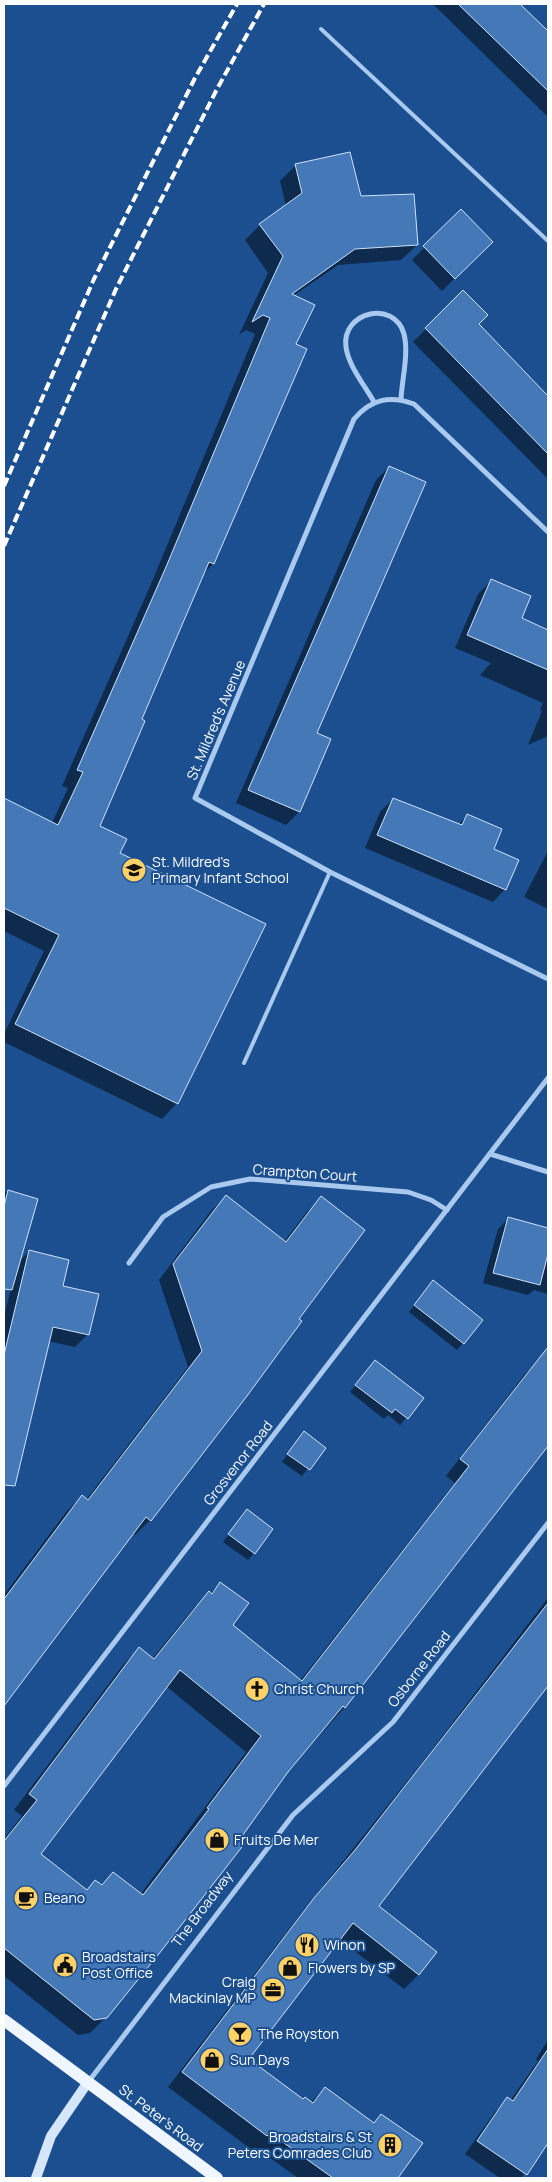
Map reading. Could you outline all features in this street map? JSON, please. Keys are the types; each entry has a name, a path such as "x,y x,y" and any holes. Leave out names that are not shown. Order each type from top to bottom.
{"main road":[{"path":"4,2020 88,2082 51,2136 36,2178"},
{"name":"St. Peter's Road","path":"88,2082 217,2178"}],"street":[{"path":"401,399 405,343 403,332 397,322 388,316 378,313 366,314 356,319 349,327 345,338 346,349 374,402 386,399 401,399 414,404 548,532"},
{"name":"St. Mildred's Avenue","path":"374,402 363,409 354,419 195,798 330,872 548,979"},
{"path":"548,1078 490,1154 548,1172"},
{"name":"Grosvenor Road","path":"4,1786 490,1154"},
{"name":"Crampton Court","path":"129,1263 163,1217 211,1187 250,1179 408,1192 431,1200 447,1210"},
{"name":"Osborne Road","path":"293,1815 393,1722 548,1523"},
{"name":"The Broadway","path":"88,2082 293,1815"}],"lane":[{"path":"321,29 548,241"},
{"path":"244,1062 330,872"}],"building":[{"path":"458,4 520,4 548,31 548,91"},
{"path":"350,152 361,196 414,194 418,245 355,249 292,294 315,305 296,344 307,349 214,564 209,562 142,719 145,721 100,826 127,839 120,853 266,924 178,1104 15,1024 59,935 4,908 4,798 58,825 83,772 77,770 166,567 270,318 263,315 252,322 283,256 259,224 302,193 295,164"},
{"path":"461,209 493,242 455,279 423,246"},
{"path":"463,290 488,315 479,324 548,396 548,454 425,328"},
{"path":"389,466 426,482 317,733 331,739 300,812 248,790"},
{"path":"491,579 531,596 522,618 548,630 548,670 467,635"},
{"path":"393,798 462,825 467,814 502,829 494,849 519,860 506,890 377,835"},
{"path":"8,1190 38,1199 12,1290 4,1289 4,1206"},
{"path":"226,1195 286,1242 321,1196 365,1230 299,1319 302,1321 247,1396 151,1521 146,1517 4,1706 4,1599 82,1495 88,1500 202,1351 173,1264"},
{"path":"508,1217 548,1228 548,1254 540,1285 493,1273"},
{"path":"29,1250 69,1260 63,1286 99,1294 89,1335 53,1327 15,1486 4,1485 4,1355"},
{"path":"433,1280 483,1320 464,1344 414,1305"},
{"path":"548,1347 548,1446 345,1708 343,1706 288,1772 240,1839 245,1843 162,1950 107,2018 94,2020 4,1948 4,1841 37,1800 29,1794 139,1647 154,1659 209,1591 212,1594 220,1582 249,1603 233,1625 302,1681 469,1466 460,1459","holes":["180,1670 261,1736 207,1808 209,1809 143,1895 113,1872 102,1885 95,1880 87,1890 41,1854"]},
{"path":"375,1360 424,1398 408,1419 395,1409 392,1413 355,1385"},
{"path":"304,1431 326,1448 310,1470 287,1454"},
{"path":"247,1509 273,1529 255,1554 228,1534"},
{"path":"548,1603 548,1686 379,1906 437,1952 419,1975 353,1923 249,2059 303,2099 305,2097 313,2103 325,2087 374,2123 381,2114 423,2143 398,2178 333,2178 270,2133 267,2136 182,2072 314,1898 355,1850"},
{"path":"548,2049 548,2143 527,2175 477,2141 507,2097 513,2101"}],"railway":[{"path":"4,486 94,279 195,78 237,4"},
{"path":"4,546 116,289 217,89 264,4"}],"place":[{"name":"St. Mildred's Primary Infant School","path":"134,870"},
{"name":"Christ Church","path":"257,1689"},
{"name":"Fruits De Mer","path":"217,1840"},
{"name":"Beano","path":"26,1898"},
{"name":"Winon","path":"307,1945"},
{"name":"Broadstairs Post Office","path":"65,1965"},
{"name":"Flowers by SP","path":"290,1968"},
{"name":"Craig Mackinlay MP","path":"273,1990"},
{"name":"The Royston","path":"240,2034"},
{"name":"Sun Days","path":"212,2060"},
{"name":"Broadstairs & St Peters Comrades Club","path":"390,2145"}]}
